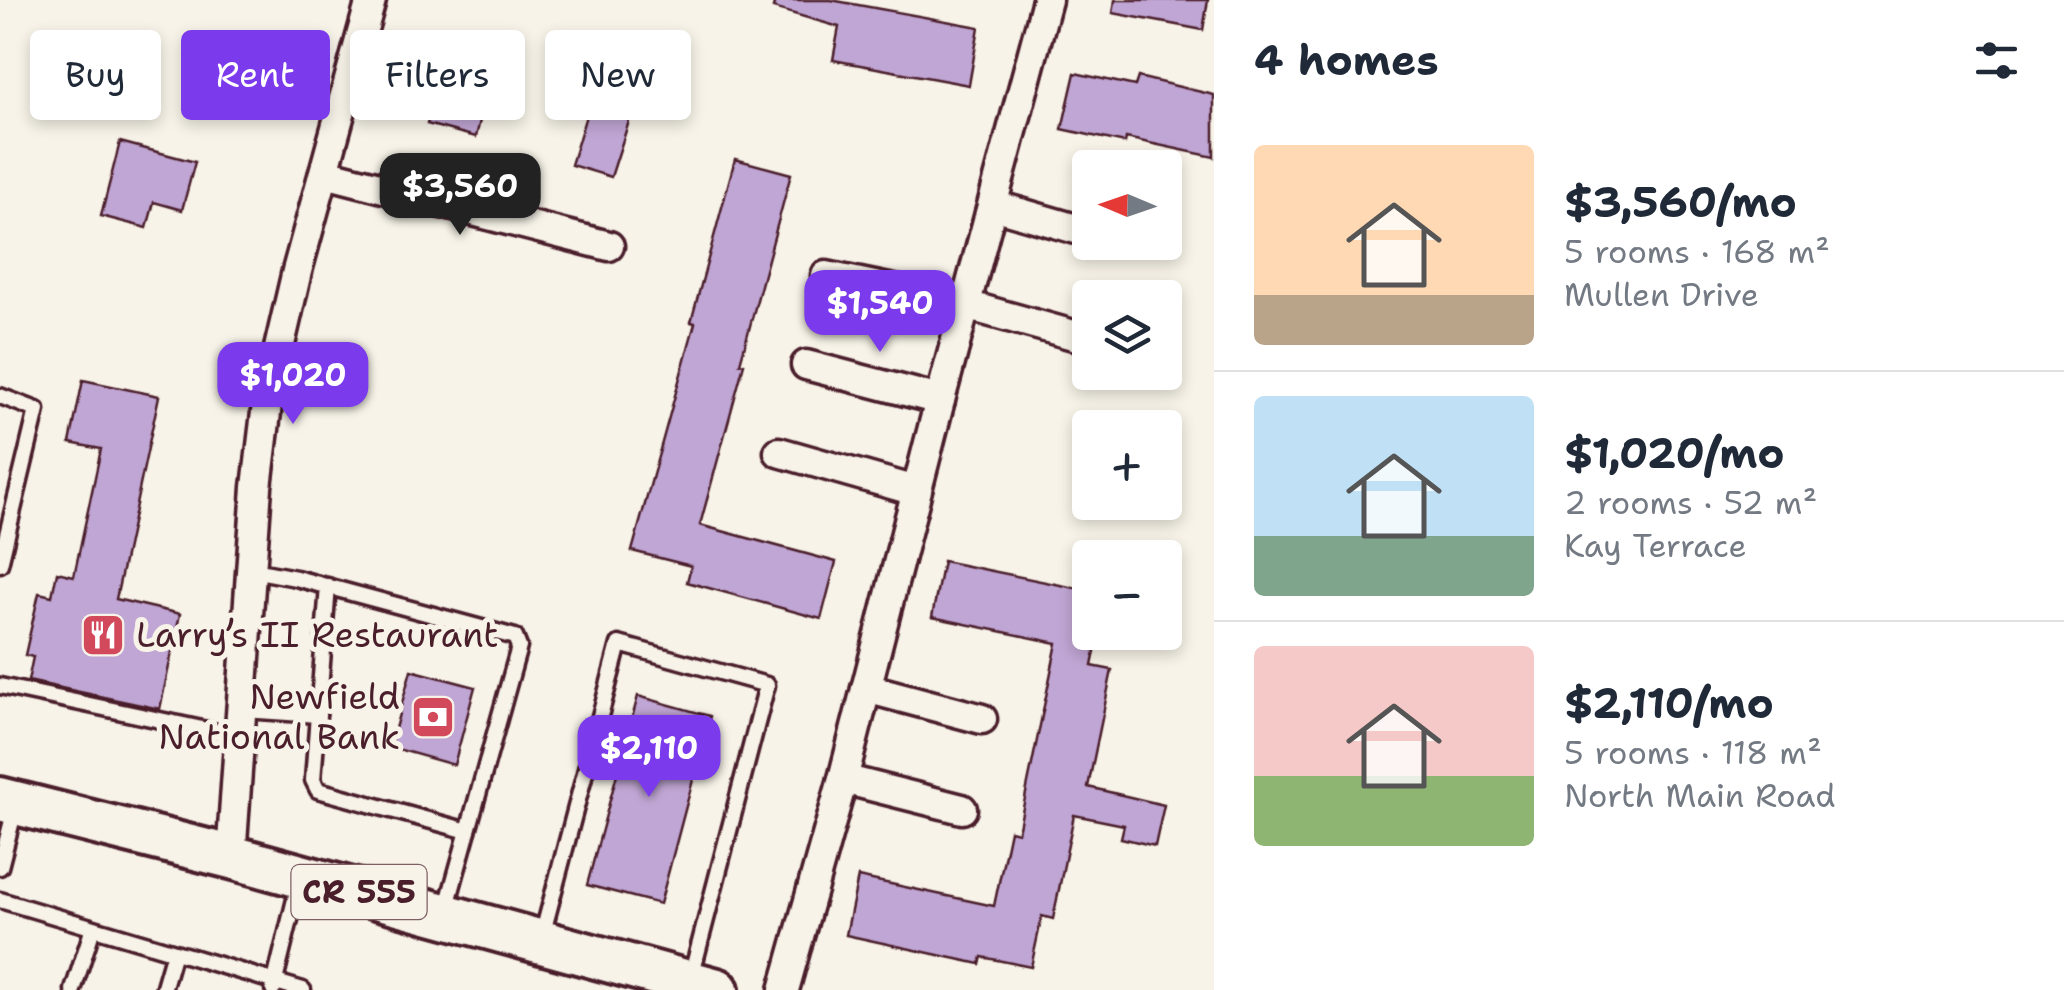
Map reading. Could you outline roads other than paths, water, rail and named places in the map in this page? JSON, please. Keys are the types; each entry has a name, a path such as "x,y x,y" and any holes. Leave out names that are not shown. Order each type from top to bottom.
{"main road":[{"name":"CR 555","path":"8,802 231,857 703,986"}],"street":[{"path":"231,857 257,487 268,396 297,270 371,0"},
{"path":"784,990 1047,0"},
{"path":"325,173 609,246"},
{"path":"993,205 1072,228"},
{"path":"826,276 966,305 1072,334"},
{"path":"806,365 940,400"},
{"path":"779,452 916,491"},
{"path":"866,688 982,720"},
{"path":"843,779 962,809"}],"lane":[{"path":"0,396 37,410 0,564"},
{"path":"253,570 514,636 518,647 444,916"},
{"path":"328,586 313,780 318,790 468,831"},
{"path":"541,942 619,644 767,684 703,986"},
{"path":"0,686 241,724 318,715"},
{"path":"0,867 8,802"},
{"path":"274,986 301,876"},
{"path":"0,900 274,986 303,990"},
{"path":"73,990 93,928"},
{"path":"164,990 174,952"}],"place":[{"name":"Larry’s II Restaurant","path":"103,635"},
{"name":"Newfield National Bank","path":"433,717"}]}
